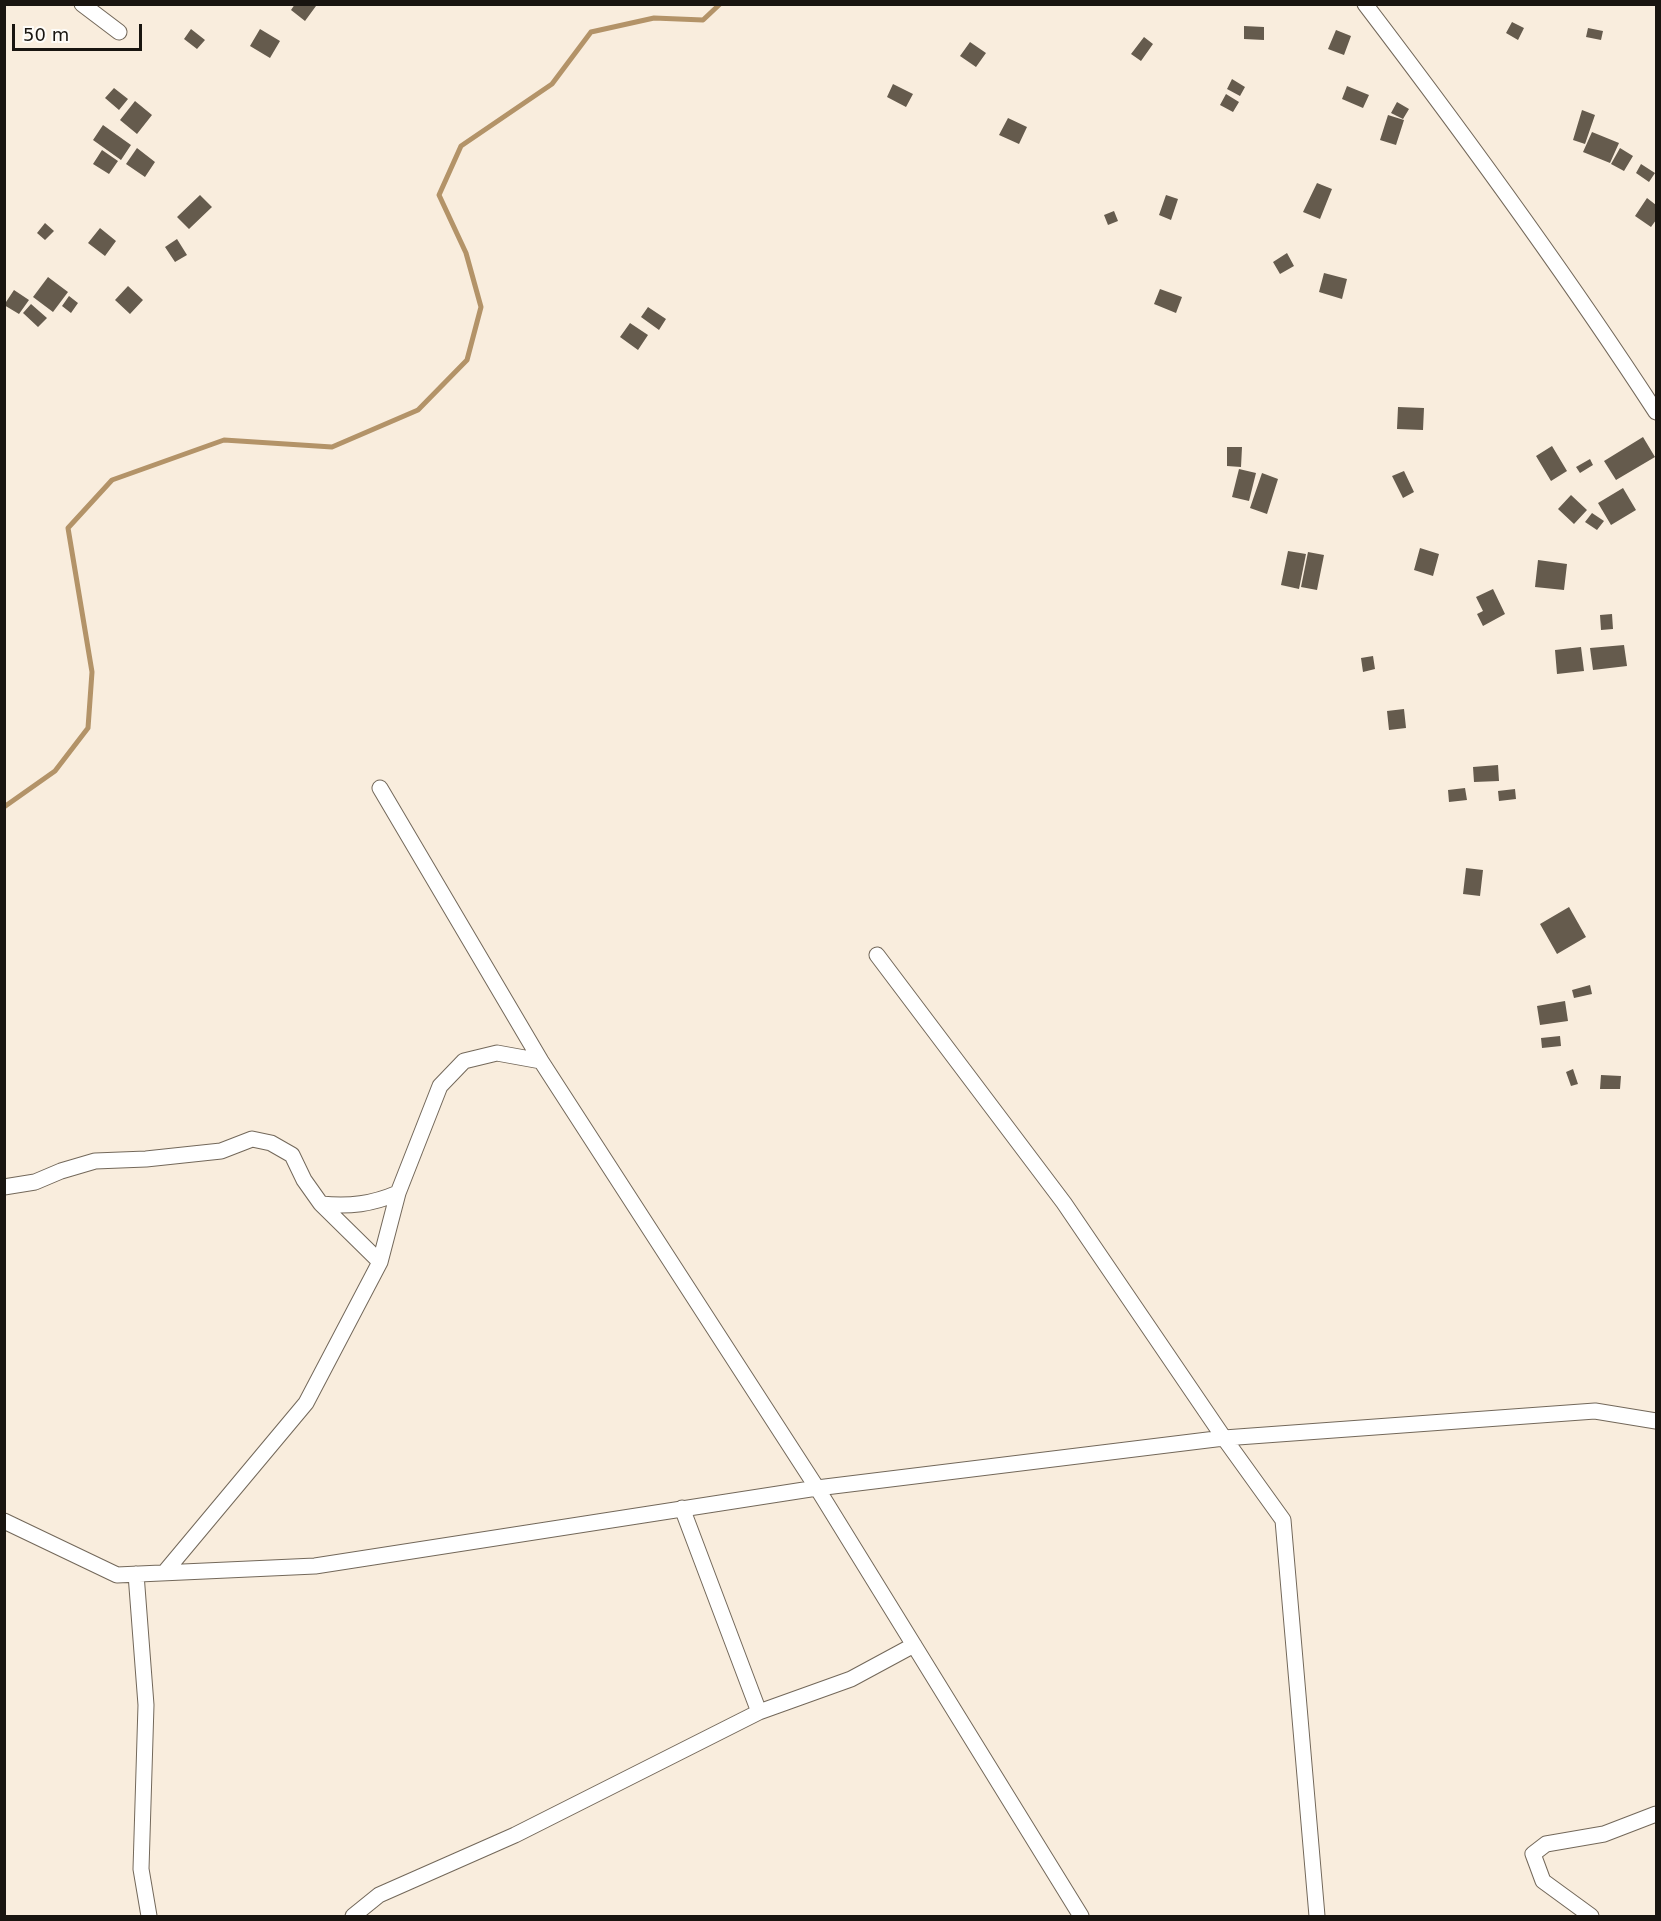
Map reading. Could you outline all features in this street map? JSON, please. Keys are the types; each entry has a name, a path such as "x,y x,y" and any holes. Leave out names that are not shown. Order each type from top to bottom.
{"street":[{"path":"82,4 119,32"},
{"path":"1365,4 1485,162 1589,309 1656,412"},
{"path":"380,788 541,1061 817,1488 1081,1917"},
{"path":"877,955 1064,1203 1224,1438 1283,1520 1317,1917"},
{"path":"164,1573 306,1403 380,1262 398,1193 440,1086 464,1061 497,1053 541,1061"},
{"path":"4,1187 35,1182 95,1161 146,1159 221,1150 252,1139 272,1143 292,1155 304,1180 321,1204 380,1262"},
{"path":"321,1204 345,1206 374,1203 398,1193"},
{"path":"4,1521 117,1575 315,1566 817,1488 1224,1438 1595,1411 1656,1421"},
{"path":"682,1508 759,1712"},
{"path":"136,1574 146,1705 141,1869 149,1917"},
{"path":"353,1917 379,1895 515,1835 759,1712 850,1679 914,1645"},
{"path":"1591,1917 1543,1881 1533,1854 1546,1844 1604,1834 1656,1814"}],"building":[{"path":"295,4 314,4 316,6 305,21 291,10"},
{"path":"1512,22 1524,28 1518,40 1506,33"},
{"path":"1244,26 1264,27 1264,40 1244,39"},
{"path":"1588,28 1603,31 1601,40 1586,37"},
{"path":"191,29 205,40 197,49 184,39"},
{"path":"260,29 280,41 270,58 250,46"},
{"path":"1336,30 1351,36 1344,55 1328,49"},
{"path":"1144,37 1153,44 1141,61 1131,54"},
{"path":"970,42 986,53 976,67 960,56"},
{"path":"1232,79 1245,87 1240,96 1227,89"},
{"path":"893,84 913,94 906,107 887,97"},
{"path":"1347,86 1369,95 1363,108 1342,99"},
{"path":"114,88 128,99 119,110 105,98"},
{"path":"1226,94 1239,102 1233,112 1220,105"},
{"path":"135,101 152,115 137,134 120,120"},
{"path":"1397,102 1409,109 1403,119 1391,113"},
{"path":"1582,110 1595,115 1585,144 1573,140"},
{"path":"1388,115 1404,120 1396,145 1380,140"},
{"path":"1008,118 1027,127 1019,144 999,135"},
{"path":"103,125 131,145 121,160 93,140"},
{"path":"1592,132 1619,143 1610,163 1583,152"},
{"path":"137,148 155,162 145,177 126,164"},
{"path":"1620,148 1633,156 1624,171 1611,164"},
{"path":"102,150 118,161 109,174 93,164"},
{"path":"1641,164 1655,173 1649,182 1636,173"},
{"path":"1317,183 1332,189 1320,219 1303,212"},
{"path":"200,195 212,207 189,229 177,217"},
{"path":"1166,195 1178,199 1171,220 1159,215"},
{"path":"1647,198 1656,205 1656,220 1651,227 1635,216"},
{"path":"1114,211 1118,221 1108,225 1104,215"},
{"path":"45,223 54,231 45,240 37,233"},
{"path":"100,228 116,241 105,256 88,243"},
{"path":"177,239 187,255 175,262 165,247"},
{"path":"1287,253 1294,266 1280,274 1273,262"},
{"path":"1324,273 1347,279 1342,299 1319,292"},
{"path":"48,277 68,292 53,312 33,297"},
{"path":"128,286 143,300 130,314 115,300"},
{"path":"1160,289 1182,297 1176,313 1154,304"},
{"path":"14,290 29,300 19,314 4,305"},
{"path":"69,296 78,303 71,313 62,306"},
{"path":"31,304 47,318 38,327 23,313"},
{"path":"648,307 666,319 659,330 641,317"},
{"path":"630,323 648,335 638,350 620,337"},
{"path":"1398,407 1424,408 1423,430 1397,429"},
{"path":"1643,437 1655,457 1616,480 1604,461"},
{"path":"1552,446 1567,471 1551,481 1536,456"},
{"path":"1227,447 1242,447 1241,467 1227,466"},
{"path":"1590,459 1593,465 1580,473 1576,467"},
{"path":"1239,469 1256,473 1249,501 1232,497"},
{"path":"1404,471 1414,492 1403,498 1392,476"},
{"path":"1262,473 1278,479 1267,514 1250,508"},
{"path":"1623,488 1636,510 1611,525 1598,503"},
{"path":"1571,495 1587,510 1574,524 1558,509"},
{"path":"1592,513 1604,521 1597,530 1585,522"},
{"path":"1420,548 1439,554 1433,576 1414,570"},
{"path":"1288,551 1306,554 1299,589 1281,585"},
{"path":"1308,552 1324,555 1317,590 1301,587"},
{"path":"1538,560 1567,564 1564,590 1535,587"},
{"path":"1493,589 1505,614 1483,626 1477,614 1483,611 1476,597"},
{"path":"1612,614 1613,629 1601,630 1600,615"},
{"path":"1624,645 1627,666 1593,670 1590,648"},
{"path":"1581,647 1584,671 1557,674 1555,650"},
{"path":"1373,656 1375,669 1363,672 1361,658"},
{"path":"1404,709 1406,728 1389,730 1387,711"},
{"path":"1498,765 1499,781 1474,782 1473,767"},
{"path":"1465,788 1467,800 1449,802 1448,790"},
{"path":"1515,789 1516,799 1499,801 1498,791"},
{"path":"1466,868 1483,870 1480,896 1463,894"},
{"path":"1569,907 1586,937 1557,954 1540,924"},
{"path":"1590,985 1592,994 1574,998 1572,990"},
{"path":"1565,1001 1568,1021 1540,1025 1537,1006"},
{"path":"1560,1036 1561,1046 1542,1048 1541,1038"},
{"path":"1573,1069 1578,1084 1571,1086 1566,1072"},
{"path":"1601,1075 1621,1076 1620,1089 1600,1089"}],"waterway":[{"path":"4,807 55,771 88,728 92,672 68,528 112,480 224,440 332,447 418,410 467,360 481,307 466,253 439,195 461,146 552,84 591,32 654,18 703,20 720,4"}]}
